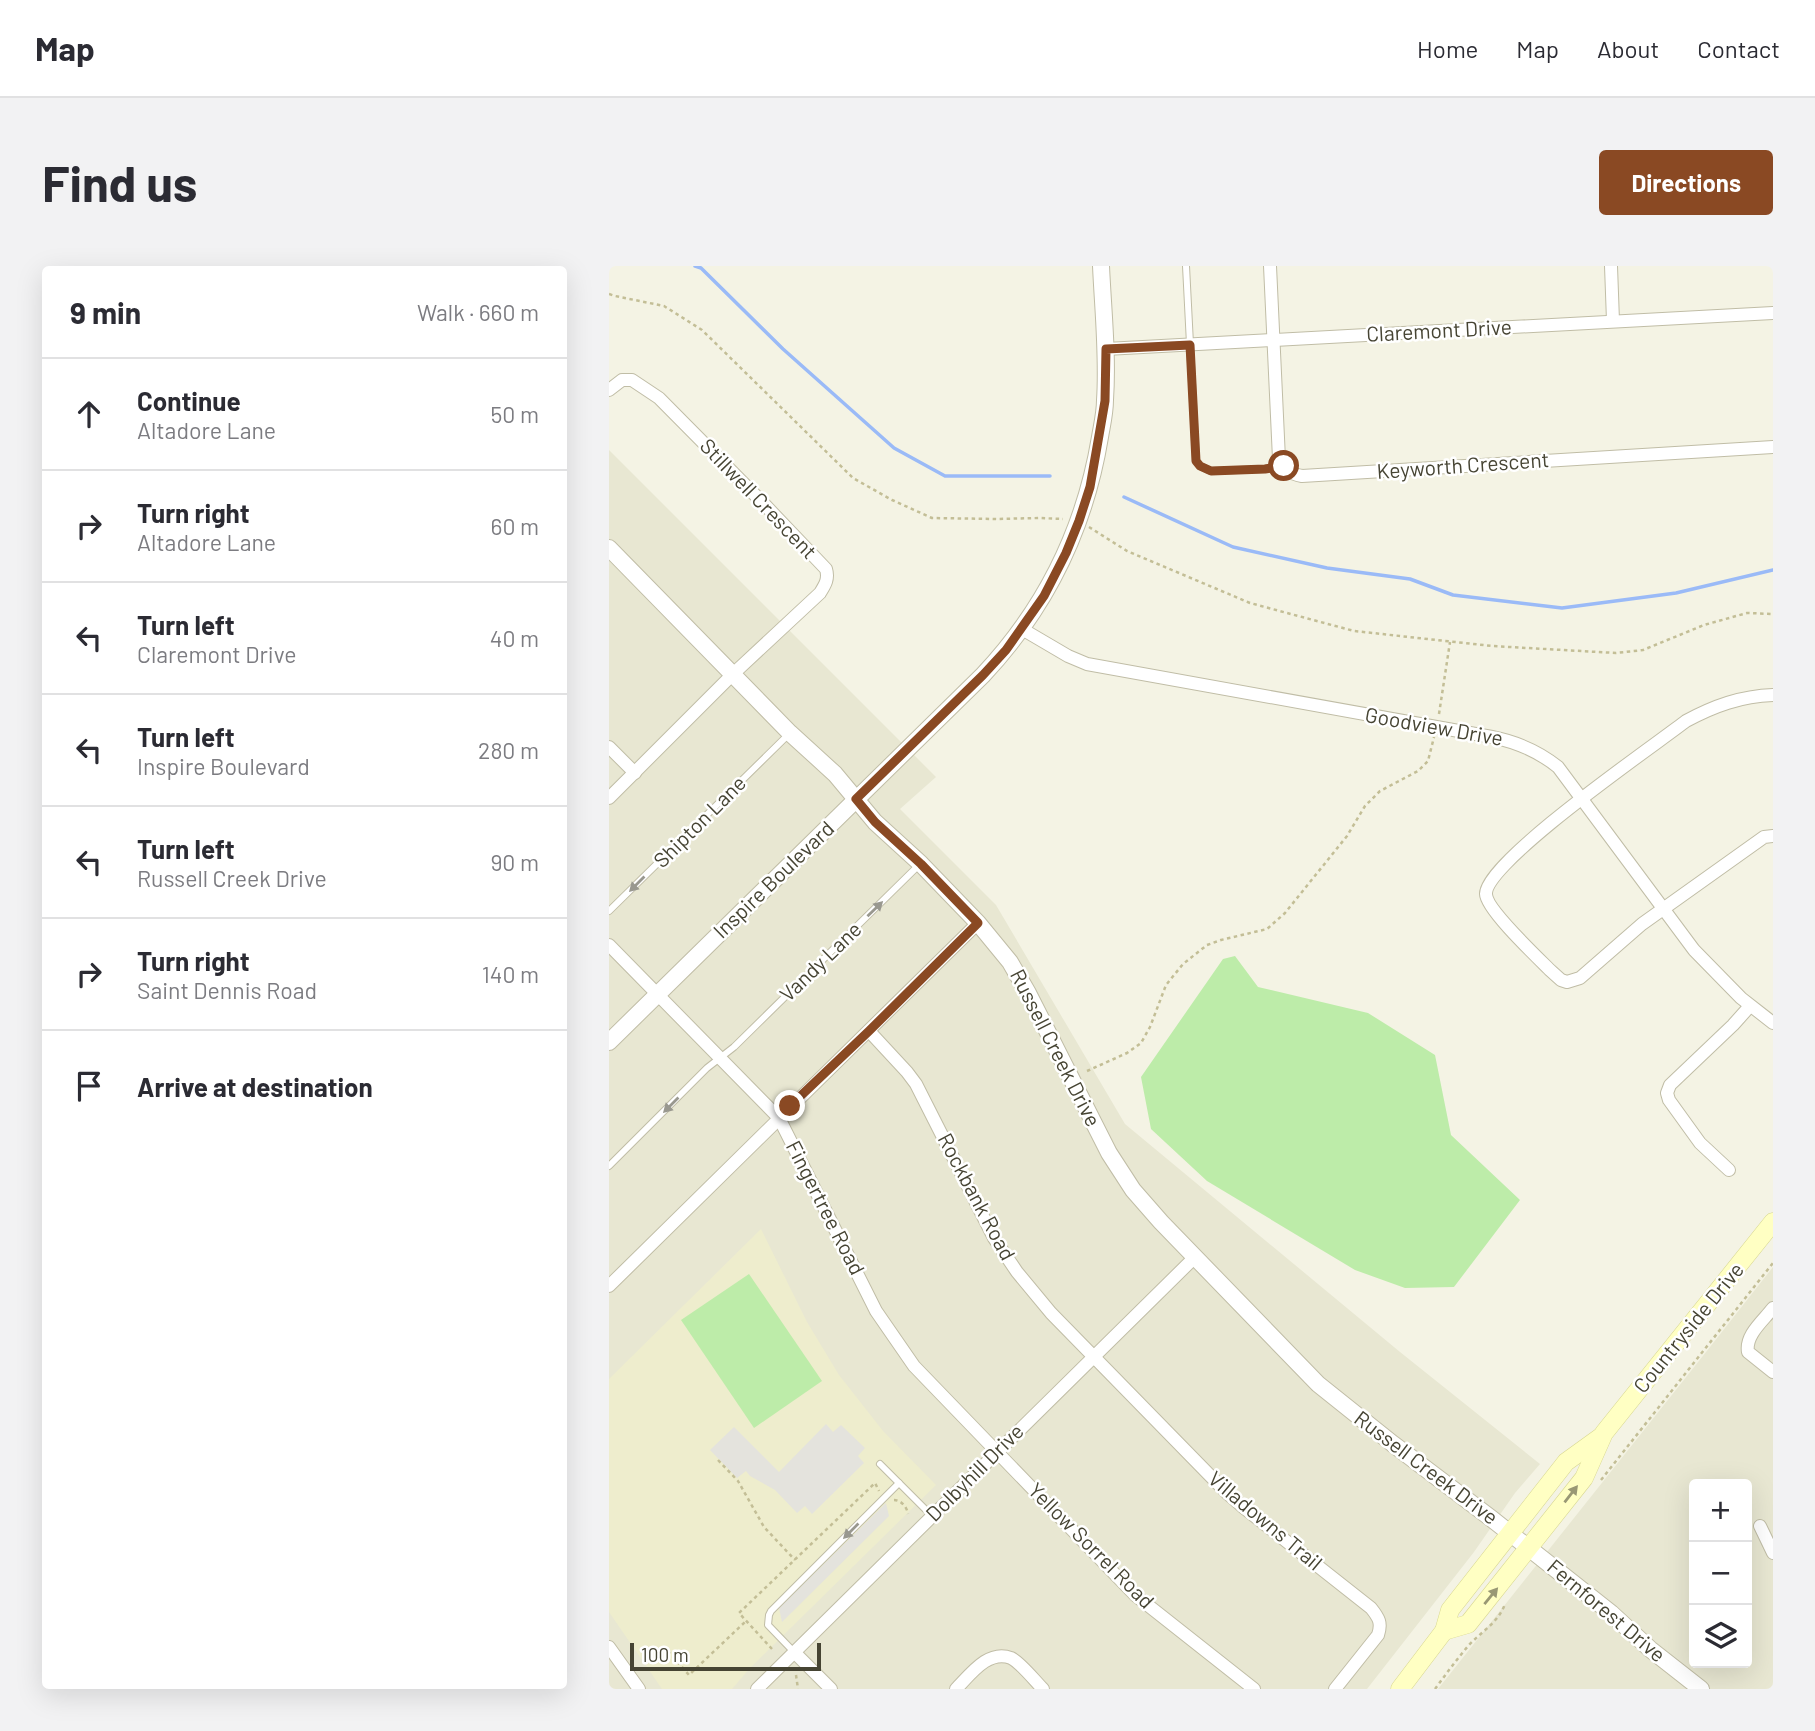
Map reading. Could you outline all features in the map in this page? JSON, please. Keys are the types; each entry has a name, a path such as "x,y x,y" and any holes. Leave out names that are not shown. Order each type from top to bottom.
{"main road":[{"name":"Countryside Drive","path":"1400,1689 1444,1632 1450,1610 1566,1462 1604,1433 1773,1222"},
{"name":"Countryside Drive","path":"1444,1632 1468,1625 1584,1478 1604,1433"}],"street":[{"name":"Inspire Boulevard","path":"609,1042 983,675 1006,650 1044,596 1079,521 1092,475 1105,401 1106,349 1101,266"},
{"path":"1270,266 1279,459 1284,466"},
{"path":"1611,266 1613,321"},
{"name":"Claremont Drive","path":"1106,349 1773,313"},
{"name":"Stillwell Crescent","path":"609,390 622,380 632,380 659,398 826,569 826,583 820,593 733,674"},
{"name":"Keyworth Crescent","path":"1284,466 1288,471 1302,476 1773,447"},
{"name":"Russell Creek Drive","path":"609,548 790,733 835,774 875,822 921,864 978,923 1010,962 1109,1153 1133,1190 1161,1222 1318,1384 1510,1533"},
{"name":"Goodview Drive","path":"1022,629 1087,664 1521,744 1558,767 1693,950 1750,1006 1773,1023"},
{"path":"609,798 733,674"},
{"path":"1773,695 1734,700 1709,709 1686,722 1541,831 1492,878 1486,895 1493,910 1551,971 1561,980 1573,981 1589,972 1662,909 1764,837 1773,836"},
{"path":"609,747 635,773"},
{"path":"609,1286 978,923"},
{"name":"Fingertree Road","path":"609,945 779,1118 876,1311 914,1366 997,1452"},
{"path":"1729,1170 1700,1143 1669,1100 1667,1093 1670,1085 1750,1006"},
{"name":"Rockbank Road","path":"869,1031 916,1084 994,1238 1033,1292 1094,1357"},
{"name":"Dolbyhill Drive","path":"757,1689 1195,1257"},
{"path":"1773,1308 1747,1344 1748,1352 1773,1372"},
{"name":"Villadowns Trail","path":"1094,1357 1243,1507 1371,1608 1379,1619 1381,1628 1378,1635 1335,1689"},
{"name":"Yellow Sorrel Road","path":"997,1452 1135,1595 1254,1689"},
{"path":"1760,1526 1773,1553"},
{"name":"Fernforest Drive","path":"1510,1533 1701,1689"},
{"path":"794,1651 831,1689"},
{"path":"611,1656 639,1689"},
{"path":"956,1689 985,1661 996,1656 1012,1658 1043,1689"}],"lane":[{"path":"1186,266 1196,461 1211,471 1284,466"},
{"name":"Shipton Lane","path":"609,911 790,733"},
{"name":"Vandy Lane","path":"609,1166 707,1068 734,1047 921,864"},
{"path":"880,1464 932,1516"},
{"path":"794,1651 768,1625 771,1611 899,1483"}],"path":[{"path":"609,294 664,306 702,330 853,478 932,518 1040,518 1079,521 1127,551 1250,603 1355,631 1450,642 1629,652 1643,650 1704,625 1736,616 1773,614"},
{"path":"1087,1071 1127,1053 1141,1043 1150,1027 1165,985 1183,964 1207,945 1267,929 1285,913 1347,836 1365,806 1380,791 1418,771 1427,761 1436,727 1450,642"},
{"path":"1595,1488 1773,1263"},
{"path":"718,1460 738,1480 764,1527 795,1560"},
{"path":"772,1648 739,1614 875,1483 882,1482"},
{"path":"875,1483 880,1491"},
{"path":"888,1503 897,1500 904,1504 908,1514"},
{"path":"668,1651 689,1675 746,1621"},
{"path":"709,1648 713,1652"},
{"path":"796,1675 798,1689"}],"shaded area":[{"path":"609,450 936,777 900,809 996,905 1125,1124 1540,1464 1515,1493 1474,1552 1367,1689 609,1689"},
{"path":"761,1229 807,1322 839,1375 883,1431 936,1485 750,1668 732,1689 662,1689 609,1612 609,1379"},
{"path":"1773,1267 1773,1689 1438,1689"},
{"path":"826,1424 833,1432 841,1425 865,1448 858,1456 864,1463 812,1514 805,1506 797,1513 775,1490 746,1471 737,1478 710,1450 734,1427 779,1472"},
{"path":"886,1503 889,1516 782,1622 779,1608"}],"green space":[{"path":"1235,956 1258,987 1368,1013 1435,1055 1451,1135 1520,1200 1454,1287 1405,1288 1355,1270 1207,1181 1151,1129 1141,1077 1223,959"},
{"path":"749,1274 822,1381 754,1428 681,1320"}],"waterway":[{"path":"695,266 701,268 783,349 894,448 945,476 1050,476"},
{"path":"1124,497 1233,547 1327,568 1410,579 1453,595 1562,608 1676,593 1773,570"}],"route":[{"path":"790,1106 978,923 921,864 875,822 856,799 983,675 1006,650 1044,596 1066,553 1090,487 1105,401 1106,349 1190,345 1196,461 1211,471 1284,466"}]}
